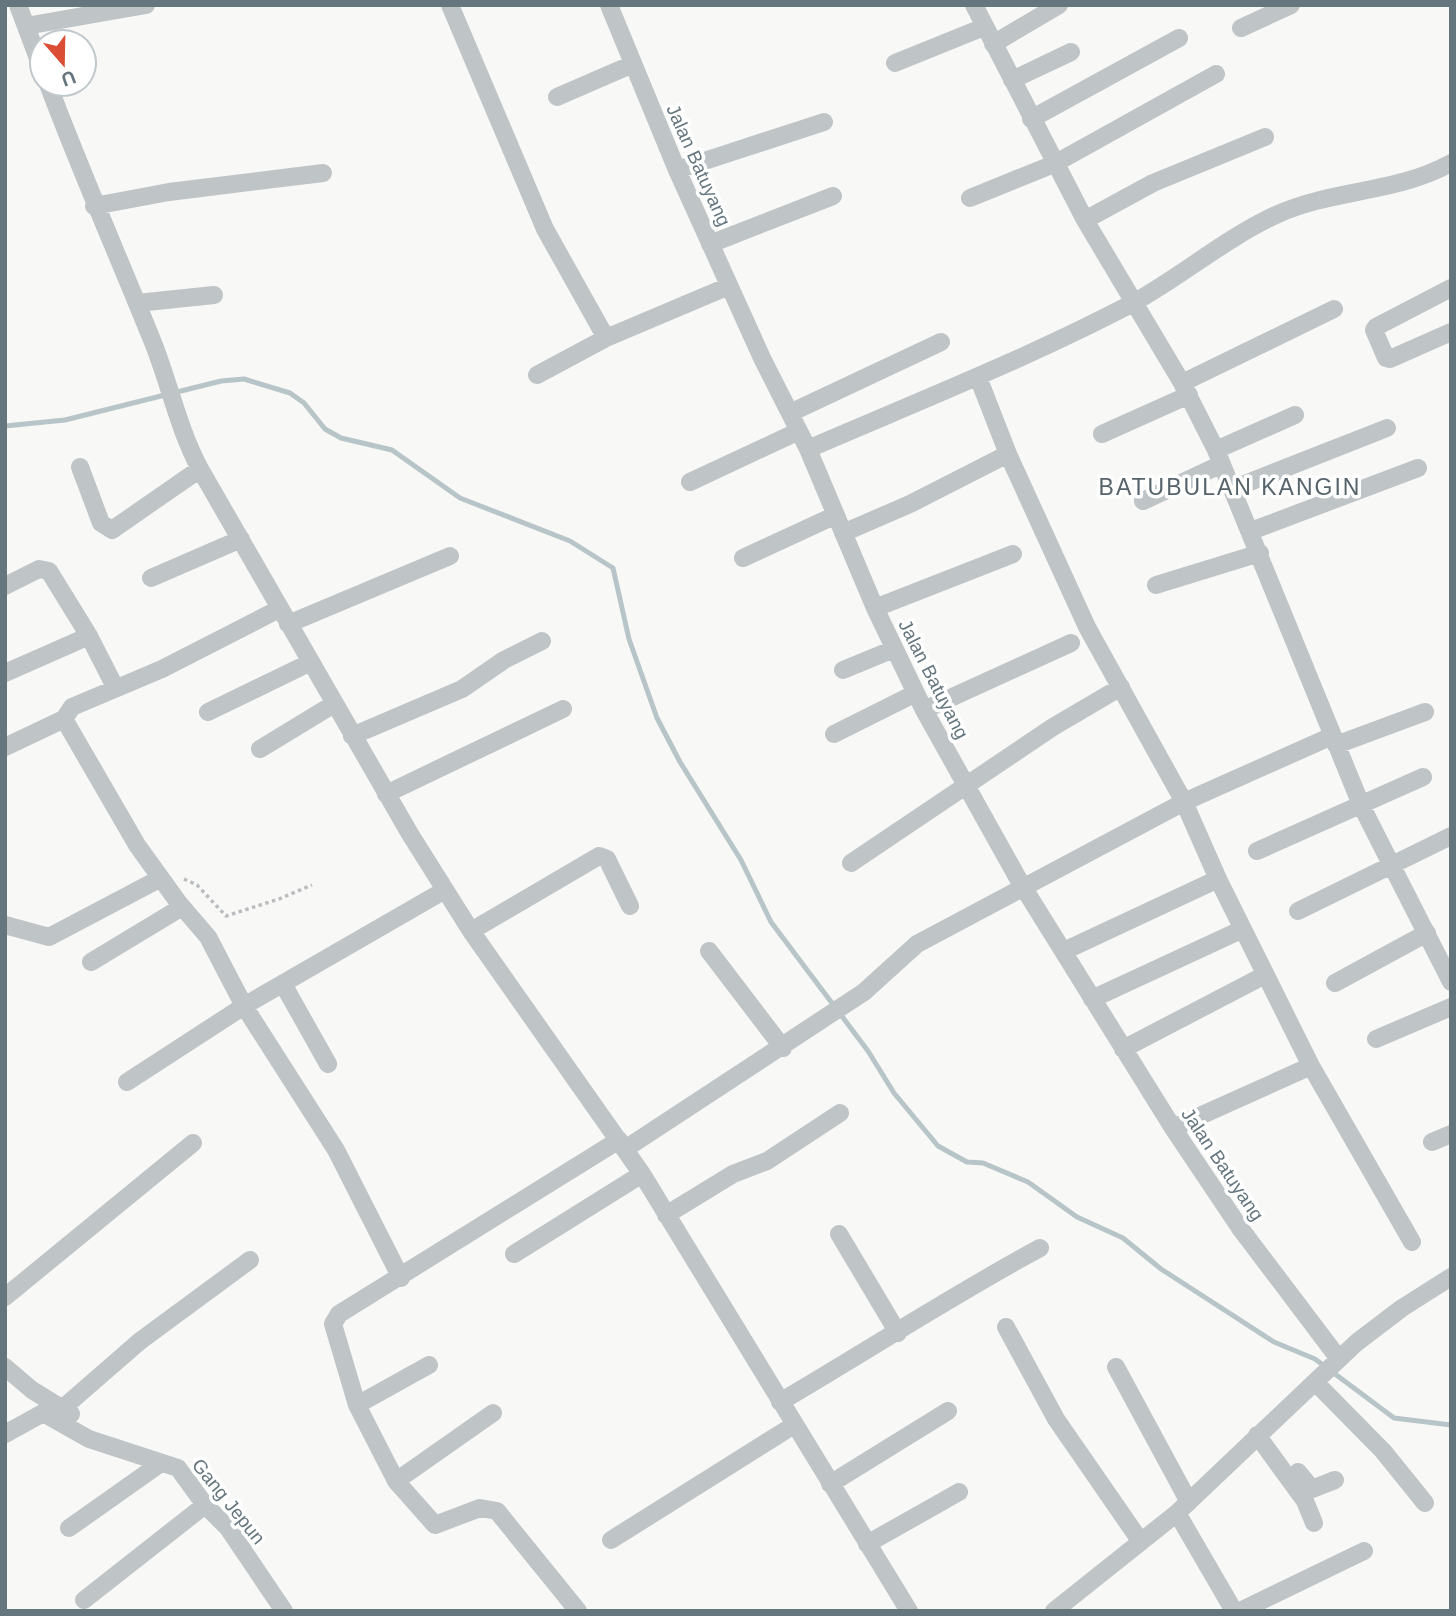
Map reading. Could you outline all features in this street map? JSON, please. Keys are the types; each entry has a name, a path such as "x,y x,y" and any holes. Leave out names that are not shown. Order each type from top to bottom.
{"street":[{"path":"18,5 28,31"},
{"path":"26,26 146,5"},
{"path":"450,5 545,229 606,338"},
{"name":"Jalan Batuyang","path":"609,5 710,244 808,449 875,608 924,710 1024,888 1123,1049 1240,1228 1312,1324 1336,1362"},
{"path":"974,5 1085,220 1186,389 1261,553 1362,807 1427,933 1444,953 1451,982"},
{"path":"993,44 1059,5"},
{"path":"1241,28 1291,5"},
{"path":"895,63 984,27"},
{"path":"1031,119 1179,38"},
{"path":"1012,80 1072,52"},
{"path":"557,97 633,64"},
{"path":"970,198 1055,164 1216,74"},
{"path":"53,98 94,206 173,394 182,428 200,470 309,663 471,931 642,1174 909,1611"},
{"path":"677,170 824,122"},
{"path":"1085,220 1153,183 1265,137"},
{"path":"808,449 978,377 1135,301 1277,214 1407,182 1451,163"},
{"path":"94,206 169,192 323,173"},
{"path":"710,244 833,196"},
{"path":"537,374 606,338 729,286"},
{"path":"1451,288 1374,329 1386,358 1390,359 1451,332"},
{"path":"137,303 214,295"},
{"path":"1102,434 1334,309"},
{"path":"790,413 941,342"},
{"path":"978,377 1046,541 1184,802 1218,879 1311,1066 1412,1242"},
{"path":"1143,500 1295,415"},
{"path":"1232,489 1387,428"},
{"path":"690,482 799,430"},
{"path":"843,533 910,504 1008,454"},
{"path":"80,467 101,523 112,530 200,470"},
{"path":"1251,531 1418,468"},
{"path":"743,558 836,515"},
{"path":"151,579 241,539"},
{"path":"1156,585 1261,553"},
{"path":"875,608 1013,554"},
{"path":"5,747 64,719 72,707 115,687 283,617 450,556"},
{"path":"5,586 45,568 89,636 115,687"},
{"path":"5,673 89,636"},
{"path":"352,736 462,689 504,660 542,641"},
{"path":"924,710 1070,643"},
{"path":"843,670 894,649"},
{"path":"208,712 309,663"},
{"path":"851,863 966,785 1121,687"},
{"path":"834,734 916,693"},
{"path":"260,749 334,704"},
{"path":"386,794 564,709"},
{"path":"578,1611 497,1510 480,1508 435,1525 396,1481 357,1405 333,1324 339,1314 783,1048 879,980 917,944 1184,802 1334,741 1425,712"},
{"path":"64,719 156,871 208,937 244,1006 335,1150 401,1278"},
{"path":"1257,852 1362,807 1423,777"},
{"path":"1298,911 1451,836"},
{"path":"471,931 599,856 607,859 630,906"},
{"path":"5,925 49,936 156,871"},
{"path":"1064,951 1218,879"},
{"path":"127,1082 244,1006 445,890"},
{"path":"91,962 182,907"},
{"path":"1092,999 1243,929"},
{"path":"1335,983 1427,933"},
{"path":"709,951 783,1048"},
{"path":"1123,1049 1265,975"},
{"path":"284,984 328,1064"},
{"path":"1376,1039 1451,1007"},
{"path":"1173,1128 1311,1066"},
{"path":"666,1215 733,1174 767,1161 840,1112"},
{"path":"1432,1142 1451,1134"},
{"path":"5,1297 193,1143"},
{"path":"514,1254 642,1174"},
{"path":"839,1234 898,1333"},
{"path":"780,1402 898,1333 973,1284 1040,1248"},
{"path":"63,1408 130,1349 250,1260"},
{"path":"1054,1611 1183,1508 1356,1343 1402,1308 1451,1277"},
{"name":"Jalan Batuyang","path":"1312,1324 1356,1343"},
{"path":"1006,1327 1056,1419 1141,1542"},
{"path":"357,1405 429,1365"},
{"path":"5,1367 32,1391 71,1414 74,1428"},
{"path":"1116,1367 1231,1609 1364,1550"},
{"path":"1317,1381 1383,1451 1425,1503"},
{"path":"830,1484 948,1411"},
{"name":"Gang Jepun","path":"5,1434 43,1413 74,1428 89,1439 178,1468 205,1505 228,1528 284,1610"},
{"path":"396,1481 493,1413"},
{"path":"611,1539 794,1424"},
{"path":"1261,1431 1312,1489 1335,1480"},
{"path":"1261,1431 1305,1501 1314,1523"},
{"path":"69,1528 161,1463"},
{"path":"867,1545 959,1492"},
{"path":"84,1600 205,1505"}],"path":[{"path":"156,871 197,885 226,916 312,885"}],"waterway":[{"path":"5,426 65,420 221,381 244,379 290,393 304,403 325,429 341,438 392,450 460,498 570,541 613,568 629,639 657,718 680,762 741,860 771,922 868,1051 894,1093 938,1146 967,1162 983,1163 1028,1182 1077,1217 1123,1238 1161,1269 1274,1342 1315,1359 1394,1418 1451,1425"}],"district":[{"name":"BATUBULAN KANGIN","path":"1230,487"}]}
